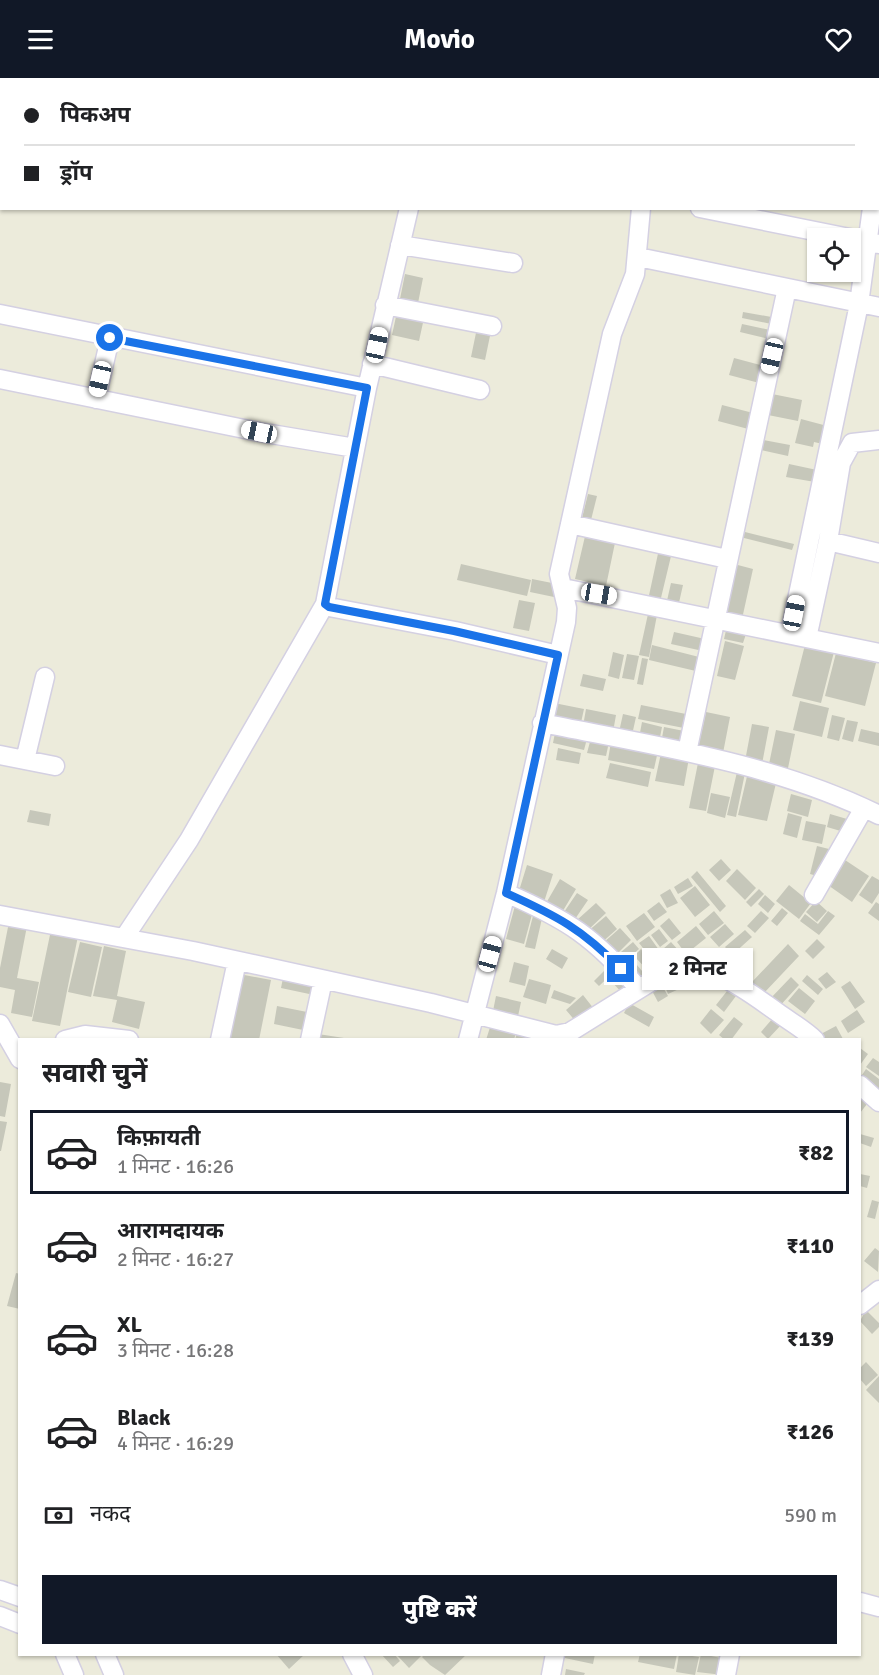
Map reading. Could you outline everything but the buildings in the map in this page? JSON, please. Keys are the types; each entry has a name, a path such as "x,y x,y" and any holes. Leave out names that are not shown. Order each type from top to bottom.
{"street":[{"path":"124,938 189,840 325,604 372,364 409,210"},
{"path":"468,1038 506,893 567,614 559,574 607,354 618,315 633,280 638,257 641,210"},
{"path":"710,210 873,242"},
{"path":"799,636 859,304 873,242 872,210"},
{"path":"400,245 513,263"},
{"path":"638,257 879,307"},
{"path":"687,752 714,617 787,288"},
{"path":"385,305 492,327"},
{"path":"0,314 367,388"},
{"path":"96,399 110,338"},
{"path":"372,364 480,390"},
{"path":"0,379 355,448"},
{"path":"799,636 828,541 840,472 846,452 852,443 879,440"},
{"path":"570,524 727,559"},
{"path":"828,541 879,553"},
{"path":"563,588 714,617 879,653"},
{"path":"325,604 329,607 454,631 558,655"},
{"path":"25,760 45,677"},
{"path":"542,723 687,752 783,776 837,794 871,812 814,895"},
{"path":"0,755 55,766"},
{"path":"506,893 579,929 611,958 639,989"},
{"path":"0,915 124,938 323,980 564,1037 647,982 679,969 715,975 736,984 812,1038"},
{"path":"220,1038 237,962"},
{"path":"310,1038 323,980"},
{"path":"0,1024 11,1052"},
{"path":"73,1038 85,1035 111,1038"},
{"path":"861,1086 879,1102"},
{"path":"861,1304 879,1290"},
{"path":"0,1590 18,1596"},
{"path":"861,1602 879,1607"},
{"path":"0,1616 18,1623"},
{"path":"66,1656 74,1675"},
{"path":"106,1656 114,1675"},
{"path":"353,1656 361,1674"},
{"path":"550,1675 555,1656"},
{"path":"726,1675 730,1656"}],"route":[{"path":"110,338 367,388 325,604 329,607 454,631 558,655 506,893 579,929 621,969"}]}
